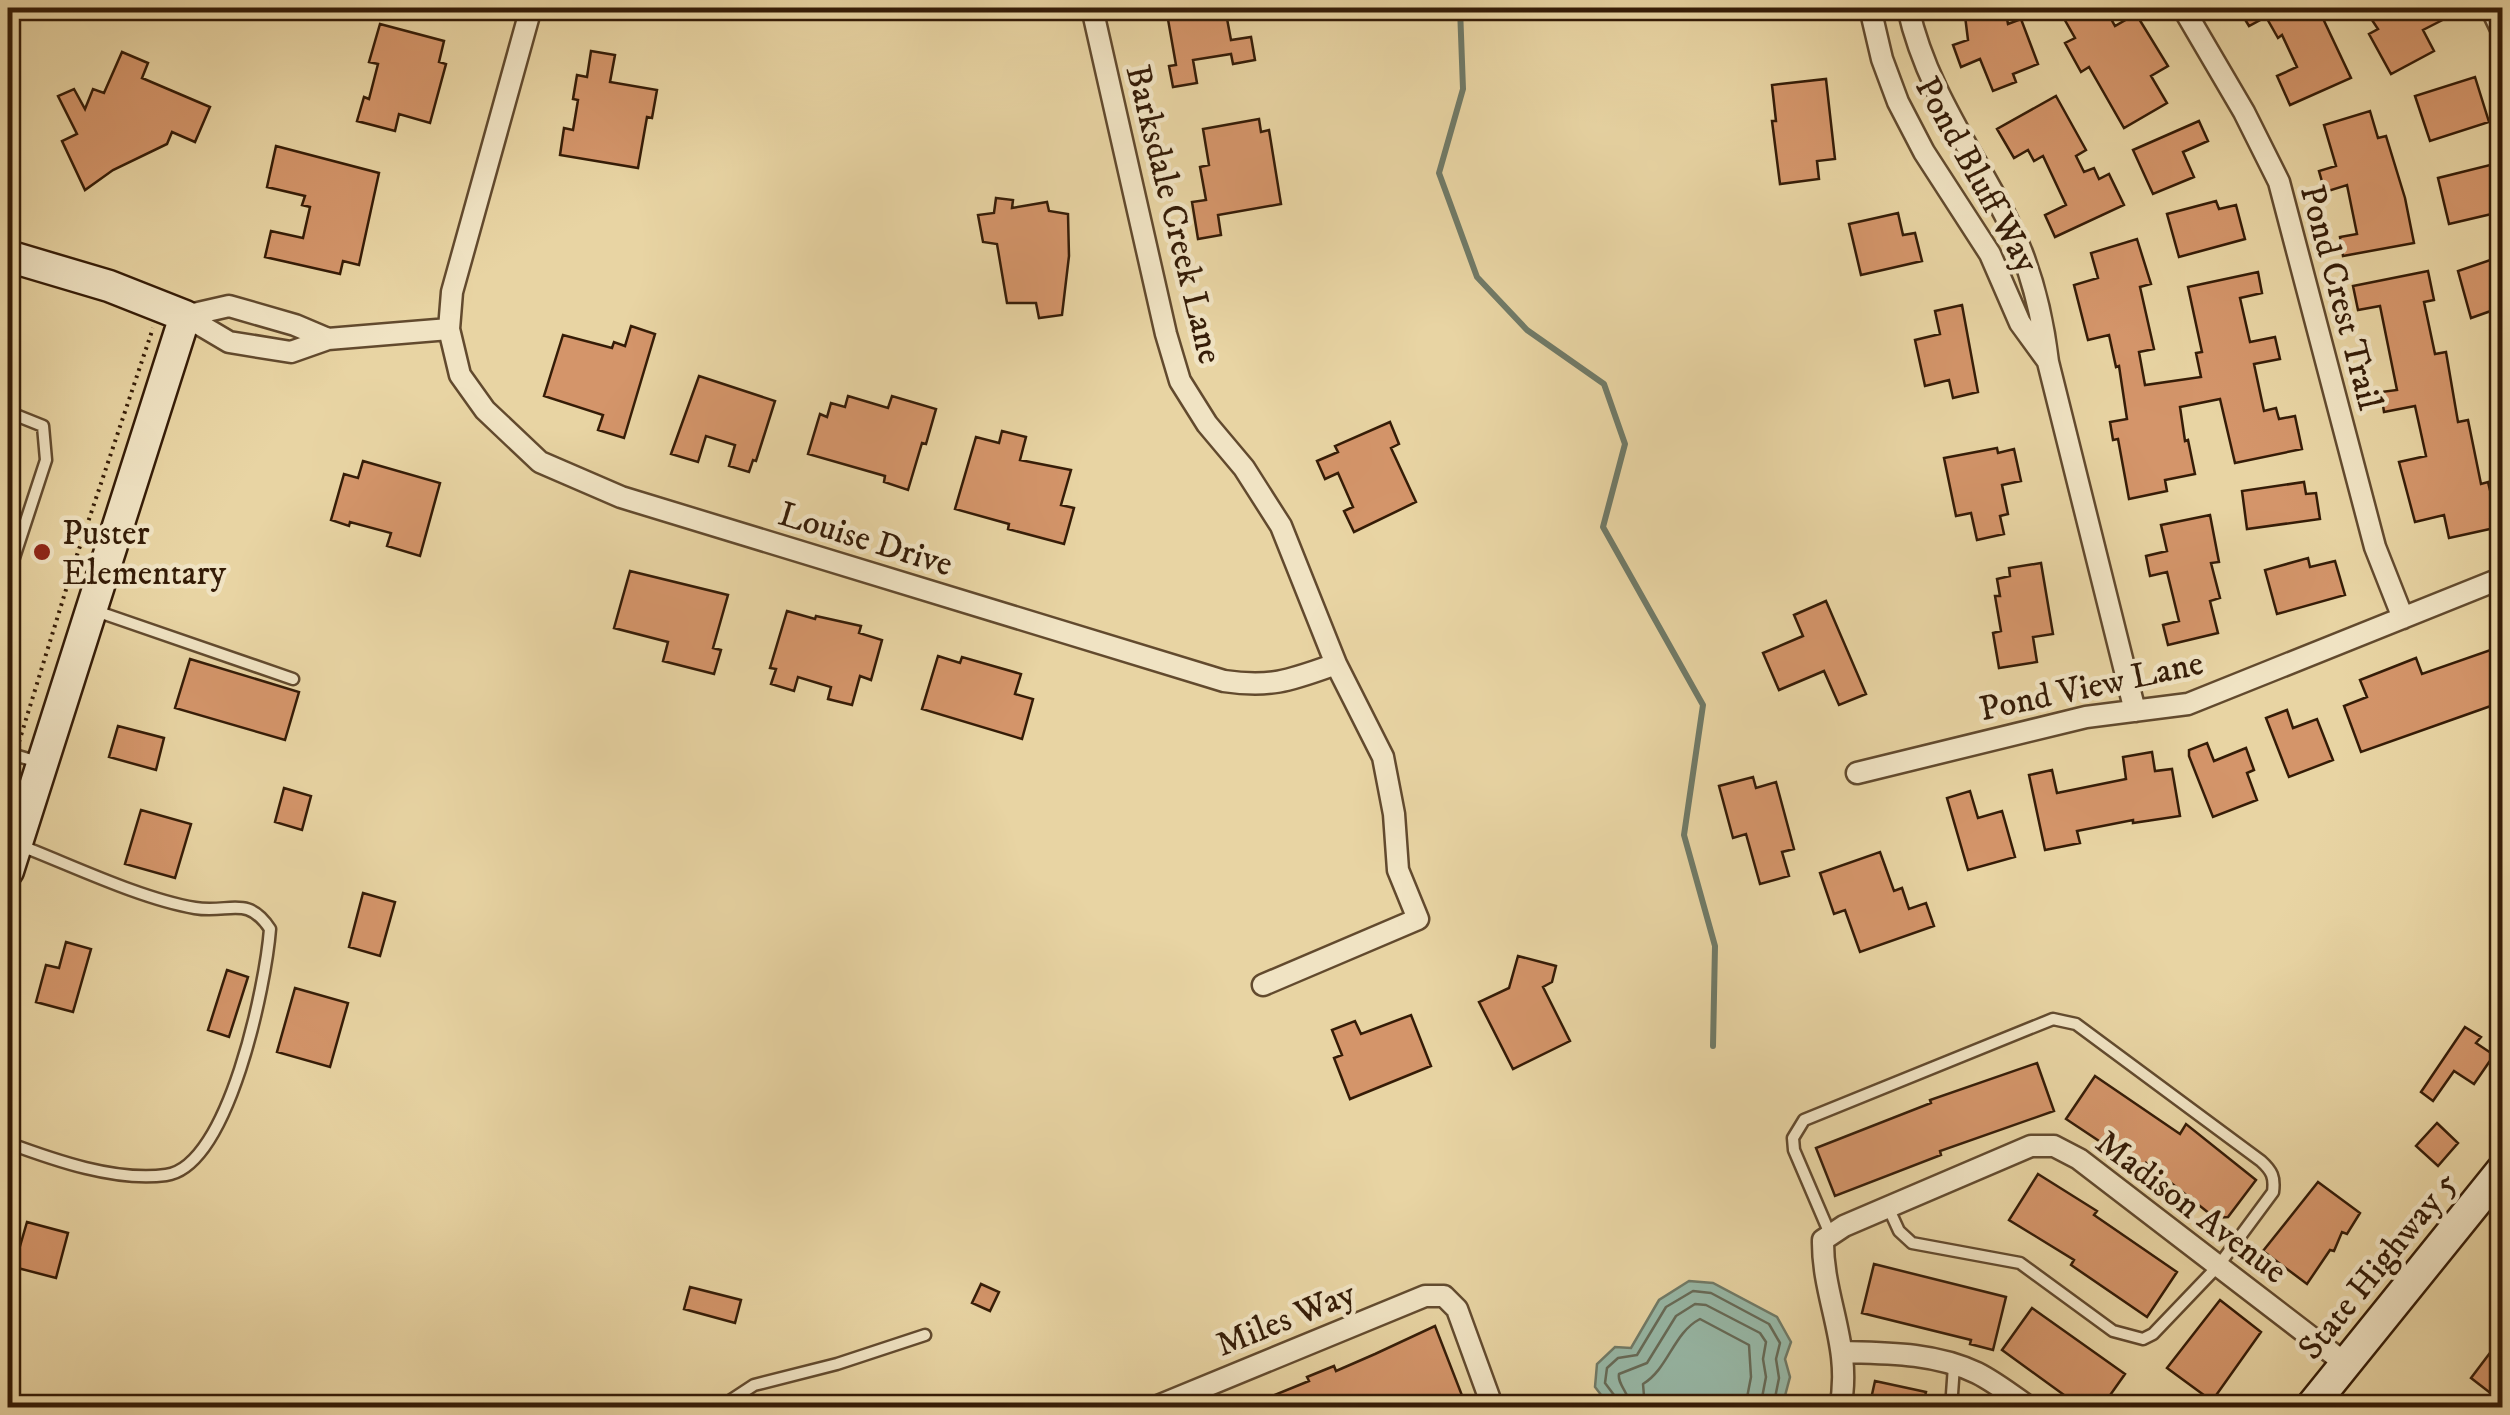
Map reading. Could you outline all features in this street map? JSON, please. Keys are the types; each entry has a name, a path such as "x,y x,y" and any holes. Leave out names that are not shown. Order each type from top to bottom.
{"street":[{"path":"8,256 108,286 172,311 229,342 290,352 328,339 448,329 452,292 531,8"},
{"name":"Barksdale Creek Lane","path":"1092,8 1180,381 1280,526 1336,664 1383,757 1394,814 1398,870 1418,919 1264,985"},
{"name":"Pond Bluff Way","path":"1870,8 1898,102 1924,152 1990,254 2020,323 2048,362"},
{"name":"Pond Bluff Way","path":"1908,8 1916,43 1953,126 2007,218 2042,310 2048,362 2135,711"},
{"name":"Pond Crest Trail","path":"2183,8 2244,112 2279,182 2375,547 2403,618"},
{"path":"2491,8 2502,32"},
{"path":"172,311 229,306 328,339"},
{"path":"12,858 22,757 92,610 172,311"},
{"name":"Louise Drive","path":"448,329 460,375 485,410 513,438 540,462 621,498 1224,681 1261,686 1336,664"},
{"name":"Pond View Lane","path":"1856,772 2086,717 2188,704 2502,578"},
{"name":"Madison Avenue","path":"1827,1237 2031,1146 2054,1146 2080,1159 2346,1364"},
{"name":"State Highway 5","path":"2310,1408 2502,1170"},
{"path":"1827,1237 1823,1259 1844,1352 1840,1408"},
{"name":"Miles Way","path":"1153,1408 1175,1403 1425,1296 1444,1296 1457,1309 1487,1406"},
{"path":"1844,1352 1910,1354 1976,1372 2030,1408"}],"lane":[{"path":"8,412 43,426 46,460 8,576"},
{"path":"92,610 293,679"},
{"path":"8,1143 91,1168 127,1174 169,1175 190,1165 224,1118 262,986 270,930 250,908 200,909 12,858"},
{"path":"1827,1237 1794,1150 1793,1138 1804,1120 2053,1019 2066,1020 2271,1170 2273,1192 2219,1265 2153,1334 2143,1339 2113,1331 2020,1263 1912,1242 1899,1231 1888,1207"},
{"path":"719,1408 754,1385 924,1335"},
{"path":"1951,1408 1954,1366"}],"path":[{"path":"22,757 72,567 172,311"}],"water":[{"path":"1689,1281 1713,1283 1777,1317 1791,1342 1785,1359 1790,1377 1782,1407 1607,1407 1595,1387 1597,1364 1615,1347 1631,1348 1659,1300"}],"building":[{"path":"1166,8 1225,8 1231,40 1251,37 1255,60 1233,64 1231,54 1193,60 1197,83 1173,87 1169,66 1176,65"},
{"path":"1964,8 2005,8 2008,24 2021,19 2038,64 2013,74 2016,82 1993,91 1980,59 1961,67 1953,45 1968,40"},
{"path":"2058,8 2105,8 2115,26 2136,14 2168,66 2151,76 2167,103 2124,128 2089,67 2081,72 2065,43 2075,38"},
{"path":"2238,8 2318,8 2351,78 2290,105 2277,76 2297,67 2282,35 2278,38 2266,17 2249,26"},
{"path":"2364,8 2466,8 2423,30 2434,51 2391,74 2369,34 2378,29"},
{"path":"380,24 444,41 439,62 446,64 430,123 399,114 395,131 357,121 364,97 369,99 378,64 369,62"},
{"path":"591,51 615,55 610,82 657,90 652,118 647,117 638,168 560,155 564,128 573,130 577,75 587,77"},
{"path":"122,52 148,63 142,78 210,107 195,142 172,132 167,144 113,170 85,190 62,141 77,134 58,96 74,89 85,109 93,89 104,93"},
{"path":"2475,77 2489,122 2430,141 2415,96"},
{"path":"1826,79 1835,159 1817,161 1819,179 1780,184 1772,85"},
{"path":"2056,96 2086,150 2076,156 2084,172 2094,168 2099,179 2109,174 2124,205 2055,237 2045,215 2066,205 2043,156 2034,161 2028,150 2014,158 1997,129"},
{"path":"2370,111 2378,138 2386,136 2414,243 2343,256 2340,237 2357,234 2347,185 2325,192 2319,171 2336,166 2324,125"},
{"path":"1259,119 1261,132 1269,130 1281,204 1218,215 1221,235 1198,239 1192,202 1206,200 1200,167 1209,165 1203,129"},
{"path":"2199,121 2208,141 2183,152 2194,177 2153,194 2133,150"},
{"path":"276,146 379,173 359,265 343,261 340,274 265,257 271,231 303,238 310,207 302,205 305,196 267,187"},
{"path":"2502,162 2502,182 2493,185 2500,212 2449,224 2438,178"},
{"path":"996,198 1013,200 1012,208 1047,202 1049,211 1068,214 1069,256 1062,315 1039,318 1036,303 1007,303 997,244 983,242 978,215 994,213"},
{"path":"2216,201 2219,209 2236,205 2245,239 2179,257 2167,214"},
{"path":"1898,213 1903,235 1915,233 1922,261 1861,275 1849,224"},
{"path":"2137,239 2151,284 2140,287 2154,349 2139,352 2145,385 2201,377 2196,353 2202,352 2188,287 2258,272 2262,293 2240,298 2250,342 2275,337 2280,359 2254,364 2264,411 2276,408 2279,419 2295,416 2302,449 2235,463 2220,399 2180,407 2195,474 2165,480 2167,491 2129,499 2118,439 2113,440 2110,422 2127,419 2119,366 2116,367 2109,335 2088,340 2074,285 2098,278 2091,253"},
{"path":"2502,256 2502,307 2471,318 2458,271"},
{"path":"2428,271 2434,300 2424,302 2435,354 2446,352 2458,422 2468,420 2481,484 2488,482 2499,527 2449,538 2444,515 2415,522 2399,462 2426,456 2415,406 2384,412 2381,392 2397,390 2380,306 2358,310 2353,286"},
{"path":"1962,305 1978,392 1953,398 1949,380 1925,386 1915,340 1940,334 1935,311"},
{"path":"631,326 655,334 624,438 598,430 603,415 544,396 563,335 612,348 614,342 625,346"},
{"path":"699,376 775,401 749,472 729,466 735,445 706,436 698,462 671,454"},
{"path":"848,396 888,408 892,396 936,409 908,490 884,482 885,476 808,454 820,414 827,417 831,403 845,407"},
{"path":"1390,422 1399,444 1391,448 1416,502 1354,532 1344,511 1353,507 1338,473 1325,479 1317,461 1338,452 1335,446"},
{"path":"1002,431 1026,437 1020,460 1071,470 1061,505 1074,508 1064,544 955,509 976,437 999,443"},
{"path":"1997,448 1998,453 2014,449 2021,481 2002,485 2008,514 2000,516 2004,534 1977,540 1971,513 1956,516 1944,458"},
{"path":"363,461 440,483 420,556 387,546 391,533 331,520 344,474 358,478"},
{"path":"2304,482 2306,494 2316,493 2320,519 2247,529 2242,491"},
{"path":"2210,515 2219,562 2211,563 2220,598 2210,601 2218,633 2168,645 2163,625 2179,621 2167,572 2150,576 2146,556 2167,551 2161,525"},
{"path":"2308,558 2310,567 2335,561 2345,595 2277,614 2265,570"},
{"path":"2041,563 2053,634 2033,637 2037,662 1999,668 1993,633 2001,631 1995,596 2000,596 1997,579 2010,576 2009,568"},
{"path":"630,571 728,595 713,648 721,650 714,674 663,661 668,642 614,628"},
{"path":"1826,601 1866,694 1839,705 1824,671 1779,690 1763,653 1803,636 1794,615"},
{"path":"787,611 861,626 859,633 882,640 871,680 860,676 852,705 828,699 831,687 798,677 794,691 771,684 776,669 770,668"},
{"path":"2502,646 2502,702 2361,752 2344,706 2367,697 2360,680 2416,658 2422,674"},
{"path":"938,656 960,663 962,657 1021,674 1015,694 1033,699 1022,739 922,709"},
{"path":"190,659 299,692 285,740 175,708"},
{"path":"2287,710 2293,728 2317,719 2333,760 2289,777 2266,718"},
{"path":"118,726 164,738 156,770 109,757"},
{"path":"2207,743 2214,761 2246,748 2254,770 2247,773 2257,800 2213,817 2189,756 2189,750"},
{"path":"2152,752 2155,771 2172,769 2180,816 2077,831 2080,843 2045,850 2029,775 2052,770 2057,793 2126,779 2123,757"},
{"path":"1753,777 1756,788 1776,782 1794,849 1782,852 1789,876 1760,884 1746,834 1733,838 1719,786"},
{"path":"284,788 311,796 302,830 275,822"},
{"path":"1970,791 1978,818 2002,811 2015,857 1968,870 1947,798"},
{"path":"141,810 191,824 175,878 125,864"},
{"path":"1880,852 1894,891 1902,888 1909,909 1926,903 1934,926 1860,952 1845,910 1834,914 1820,873"},
{"path":"363,893 395,902 380,956 349,947"},
{"path":"66,942 91,949 73,1012 36,1002 46,965 59,968"},
{"path":"1518,956 1556,966 1552,982 1543,987 1570,1041 1513,1069 1479,1002 1509,988"},
{"path":"227,970 248,977 229,1037 208,1030"},
{"path":"295,988 348,1003 330,1067 277,1052"},
{"path":"1411,1015 1431,1066 1350,1099 1334,1058 1342,1055 1332,1030 1355,1021 1361,1034"},
{"path":"2465,1027 2481,1037 2476,1043 2494,1055 2474,1084 2454,1071 2433,1101 2421,1092"},
{"path":"2037,1063 2054,1111 1940,1151 1941,1155 1835,1196 1816,1148 1931,1103 1930,1100"},
{"path":"2095,1076 2180,1134 2186,1124 2256,1180 2228,1217 2215,1218 2146,1163 2139,1175 2117,1160 2120,1155 2066,1119"},
{"path":"2437,1123 2458,1143 2438,1166 2416,1146"},
{"path":"2038,1174 2097,1211 2094,1215 2177,1272 2147,1317 2071,1265 2074,1260 2009,1220"},
{"path":"2318,1182 2360,1213 2347,1234 2342,1232 2334,1251 2330,1250 2307,1284 2263,1251"},
{"path":"27,1222 68,1233 56,1278 14,1267"},
{"path":"1874,1264 2006,1297 1993,1350 1970,1344 1971,1340 1862,1313"},
{"path":"981,1284 999,1292 990,1311 972,1303"},
{"path":"690,1287 741,1300 735,1323 684,1309"},
{"path":"2220,1300 2261,1332 2212,1401 2167,1368"},
{"path":"2032,1308 2125,1374 2101,1408 2082,1408 2002,1350"},
{"path":"1435,1326 1463,1398 1439,1408 1243,1408 1309,1381 1307,1377 1334,1366 1336,1371"},
{"path":"2502,1337 2502,1402 2471,1378"},
{"path":"1875,1381 1926,1392 1922,1408 1869,1408"}],"waterway":[{"path":"1460,8 1463,89 1439,173 1477,277 1527,330 1604,384 1625,444 1603,527 1703,705 1684,835 1715,946 1713,1046"}],"place":[{"name":"Puster Elementary","path":"42,552"}]}
